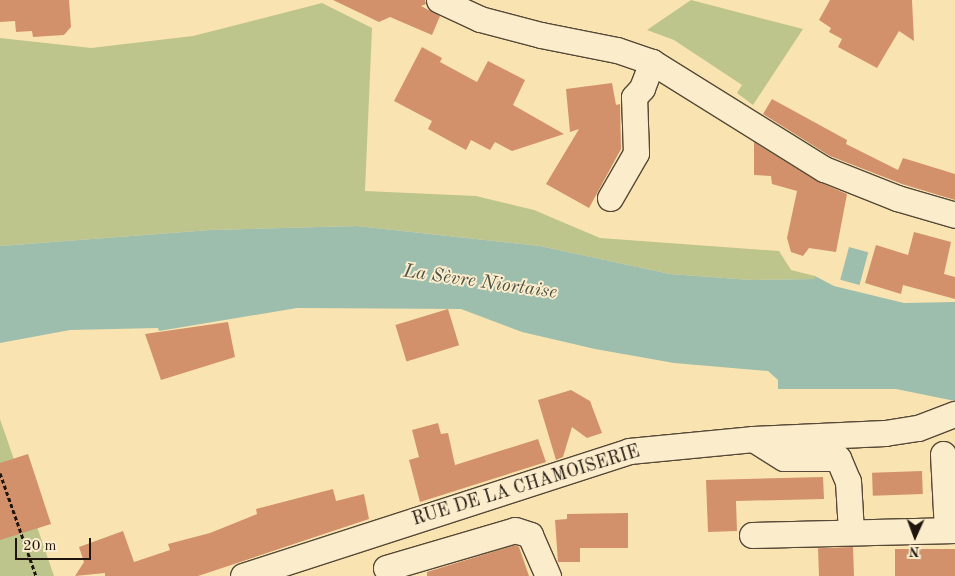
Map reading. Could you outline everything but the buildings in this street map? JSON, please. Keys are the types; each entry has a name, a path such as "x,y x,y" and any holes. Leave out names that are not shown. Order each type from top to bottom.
{"street":[{"path":"439,0 480,19 540,35 617,50 652,62 824,169 896,198 955,215"},
{"path":"610,198 636,153 634,97 642,88 652,62"},
{"name":"RUE DE LA CHAMOISERIE","path":"243,576 629,451 753,438 918,428 955,414"},
{"path":"752,535 951,530 949,454 929,444 918,428"},
{"path":"753,438 784,458 838,458 848,481 851,532"},
{"path":"367,536 388,572 515,530 530,535 548,576"}],"path":[{"path":"0,472 36,576"}],"green space":[{"path":"691,0 803,29 753,105 737,93 742,85 674,40 647,30"},
{"path":"322,3 372,28 365,191 476,196 534,210 600,238 779,251 791,270 815,276 815,279 752,280 670,274 540,246 357,226 210,230 0,246 0,38 91,48 193,36"},
{"path":"0,419 54,576 0,576"}],"water":[{"name":"La Sèvre Niortaise","path":"357,226 540,246 670,274 752,280 815,279 815,276 834,286 904,303 955,302 955,401 896,389 778,389 778,380 768,371 674,363 595,349 522,332 461,309 297,308 159,331 158,328 70,330 0,343 0,246 210,230"},
{"path":"849,247 868,252 860,285 840,280"}]}
